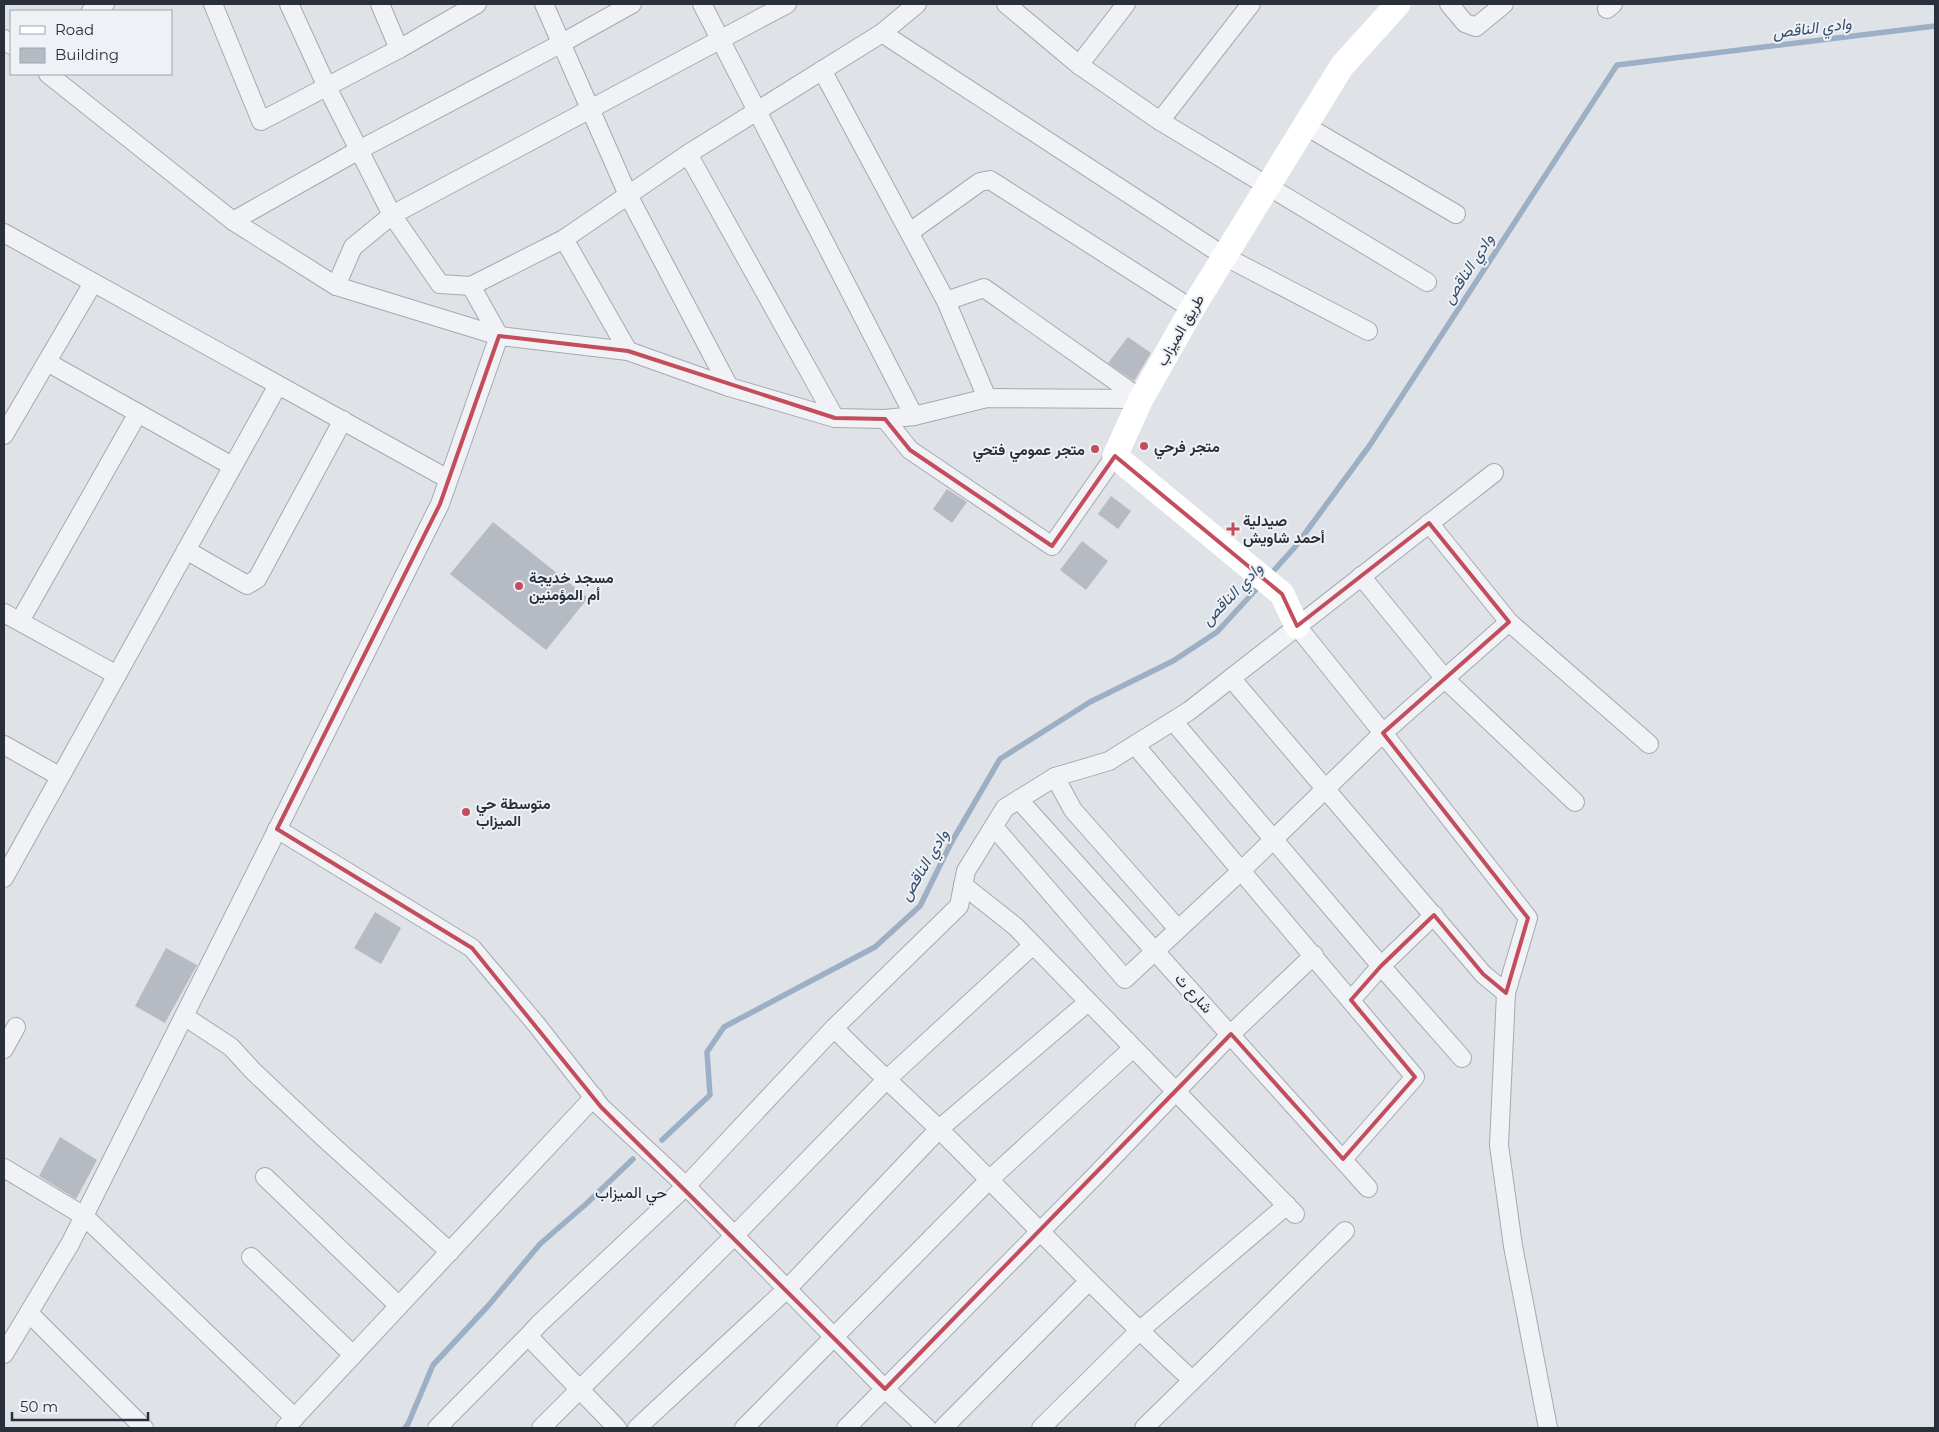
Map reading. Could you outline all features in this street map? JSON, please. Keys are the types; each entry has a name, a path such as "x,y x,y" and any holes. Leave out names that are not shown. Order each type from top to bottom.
{"street":[{"path":"93,10 105,4"},
{"path":"213,4 260,121 399,49 468,6"},
{"path":"289,4 327,87 392,215 440,284 471,286 564,239 688,154 882,33 917,4"},
{"path":"380,4 399,49"},
{"path":"544,4 628,194 729,387"},
{"path":"233,221 359,150 632,4"},
{"path":"702,4 759,111 914,416"},
{"path":"336,286 353,247 392,215 787,4"},
{"path":"1007,4 1079,66 1160,121 1427,282"},
{"path":"1079,66 1126,4"},
{"path":"1160,121 1251,4"},
{"name":"طريق الميزاب","path":"1115,456 1141,398 1192,309 1342,66 1398,4"},
{"path":"1449,4 1464,23 1476,27 1504,4"},
{"path":"882,33 1224,256 1368,331"},
{"path":"822,70 946,302 987,398"},
{"path":"49,75 233,221 336,286 499,336 628,352 729,387 835,418 885,419 914,416 987,398 1141,398"},
{"path":"1306,126 1456,214"},
{"path":"688,154 835,418"},
{"path":"910,232 980,182 990,180 1192,309"},
{"path":"4,233 448,479"},
{"path":"564,239 628,352"},
{"path":"4,435 93,283"},
{"path":"4,1354 70,1244 440,504 499,336 471,286"},
{"path":"946,302 984,288 1141,398"},
{"path":"47,362 232,466"},
{"path":"4,878 278,385"},
{"path":"20,621 138,413"},
{"path":"885,419 910,450 1052,546 1115,456 1282,594 1297,626 1528,918 1506,993 1499,1145 1513,1246 1548,1428"},
{"path":"186,550 247,585 257,579 343,420"},
{"path":"437,1428 540,1323 686,1186 834,1028 959,906 966,871 1005,808 1055,777 1109,761 1189,711 1494,473"},
{"path":"1429,523 1509,622 1649,744"},
{"path":"1362,576 1445,679 1575,802"},
{"path":"4,613 117,675"},
{"path":"994,827 1125,979 1242,870 1383,733 1509,622"},
{"path":"1231,678 1483,974 1506,993"},
{"path":"1173,721 1381,966 1462,1058"},
{"path":"4,745 60,776"},
{"path":"1135,745 1415,1077 1342,1159"},
{"path":"1055,777 1073,810 1178,929"},
{"name":"شارع ث","path":"1019,800 1368,1188"},
{"path":"277,829 472,948 536,1024 601,1107 686,1186 885,1389 927,1428"},
{"path":"963,885 1016,927 1291,1209 1139,1331 1041,1428"},
{"path":"1351,1000 1381,966 1434,915"},
{"path":"541,1428 734,1236 886,1080 1033,945"},
{"path":"846,1428 1231,1034 1314,955"},
{"path":"637,1428 788,1288 939,1129 1088,1002"},
{"path":"184,1016 231,1047 253,1071 323,1137 450,1252"},
{"path":"4,1049 16,1027"},
{"path":"834,1028 939,1129 1139,1331 1192,1380"},
{"path":"744,1428 989,1180 1134,1048"},
{"path":"4,1168 84,1216 290,1423 594,1097"},
{"path":"266,1177 399,1306"},
{"path":"1144,1428 1345,1232"},
{"path":"251,1256 354,1355"},
{"path":"942,1428 1089,1281"},
{"path":"29,1312 144,1428"},
{"path":"528,1336 617,1428"}],"highlighted area":[{"path":"499,336 628,351 835,418 885,419 910,450 1052,546 1115,456 1282,594 1297,626 1429,523 1509,622 1383,733 1528,918 1506,993 1483,974 1434,915 1381,966 1351,1000 1415,1077 1343,1159 1231,1034 885,1389 601,1107 472,948 277,829 440,504"}],"building":[{"path":"1128,337 1151,353 1134,381 1108,363"},
{"path":"947,489 967,502 952,523 933,509"},
{"path":"1111,496 1131,511 1118,529 1098,514"},
{"name":"مسجد خديجة أم المؤمنين","path":"493,522 588,598 546,650 450,574"},
{"path":"1082,541 1108,561 1086,590 1060,570"},
{"path":"375,912 401,928 381,964 354,948"},
{"path":"166,948 197,965 165,1023 135,1006"},
{"path":"60,1137 97,1160 76,1199 39,1176"}],"waterway":[{"name":"وادي الناقص","path":"1269,576 1295,547 1370,445 1617,65 1935,26"},
{"name":"وادي الناقص","path":"662,1140 710,1095 707,1052 724,1027 875,947 920,906 951,843 1000,759 1090,702 1173,661 1217,632 1261,584"},
{"path":"405,1428 433,1365 488,1306 540,1244 586,1204 633,1159"}],"place":[{"name":"متجر فرحي","path":"1144,446"},
{"name":"متجر عمومي فتحي","path":"1095,449"},
{"name":"صيدلية أحمد شاويش","path":"1233,529"},
{"name":"مسجد خديجة أم المؤمنين","path":"519,586"},
{"name":"متوسطة حي الميزاب","path":"466,812"}],"district":[{"name":"حي الميزاب","path":"631,1192"}]}
